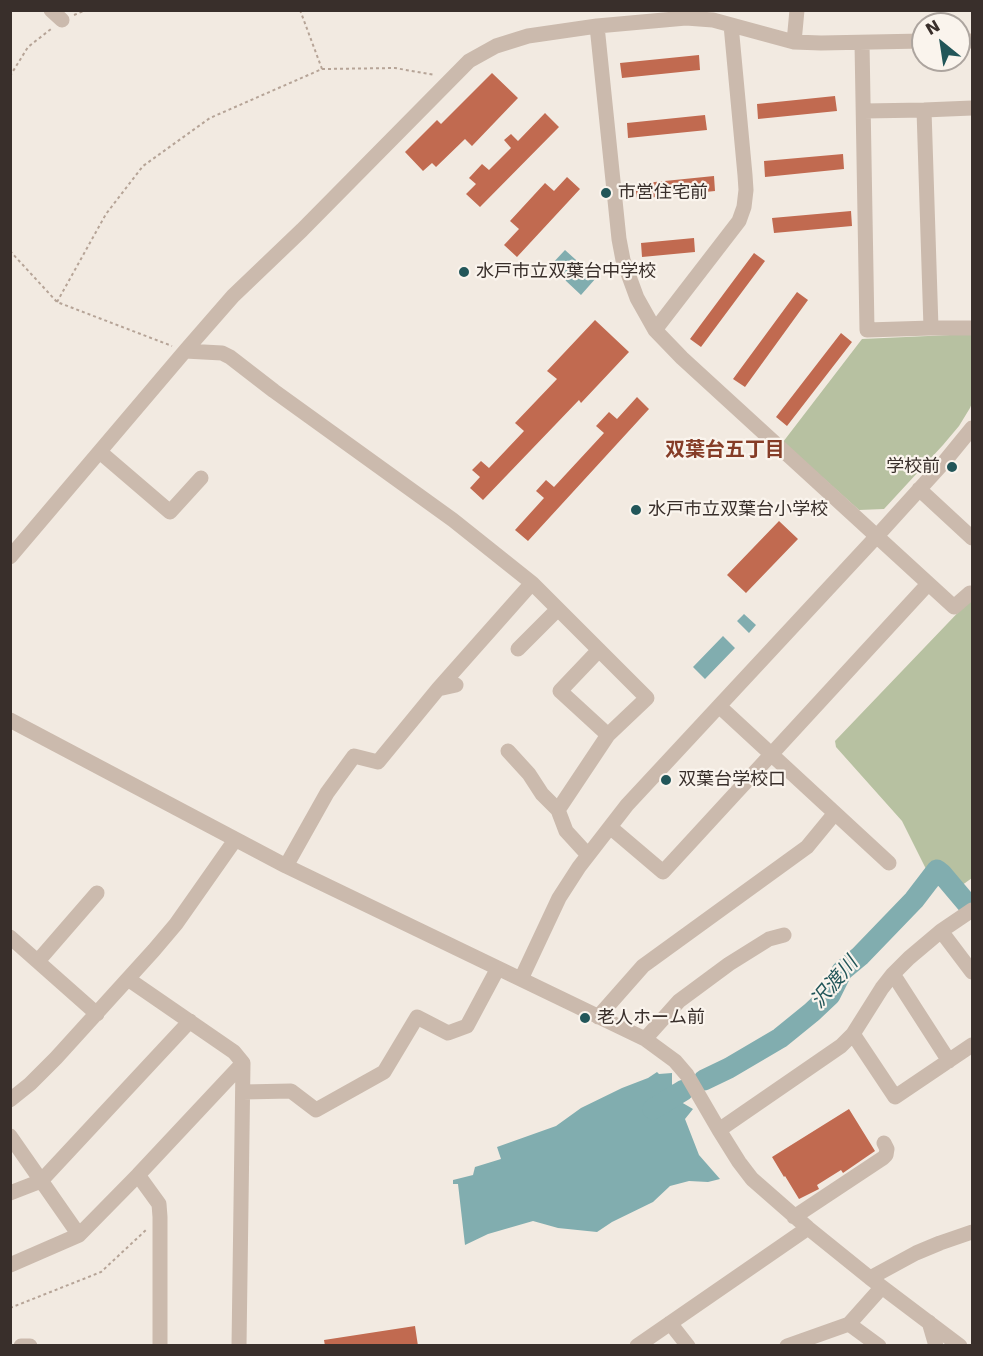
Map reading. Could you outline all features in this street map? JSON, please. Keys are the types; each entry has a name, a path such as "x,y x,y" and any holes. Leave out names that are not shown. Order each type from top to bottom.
{"street":[{"path":"794,42 797,10"},
{"path":"10,557 184,351 233,297 469,61 496,46 528,36 686,18 713,20 794,42 911,41"},
{"path":"655,330 739,221 744,207 745,175 731,25"},
{"path":"597,27 623,260 637,298 655,330 682,358 954,607 970,593 972,595"},
{"path":"862,43 867,330 972,328"},
{"path":"864,111 972,108"},
{"path":"924,110 931,328"},
{"path":"184,351 222,353 230,357 453,520 532,583 647,698 608,735 558,810"},
{"path":"521,979 559,898 609,826 877,536 972,428"},
{"path":"100,452 170,512 201,478"},
{"path":"919,489 972,537"},
{"path":"286,866 327,793 354,756 378,762 438,688 532,583"},
{"path":"609,826 663,872 928,584"},
{"path":"518,649 558,609"},
{"path":"598,650 560,691 608,735"},
{"path":"438,688 456,685"},
{"path":"719,705 889,863"},
{"path":"10,720 286,866 645,1039 675,1061 687,1075 719,1130 752,1179 794,1217 960,1346"},
{"path":"508,751 530,774 542,794 558,810 567,831 588,855"},
{"path":"598,1017 643,966 807,847 835,813"},
{"path":"10,1100 43,1071 128,980 176,924 235,840"},
{"path":"38,961 97,893"},
{"path":"719,1130 841,1046 853,1034 882,988 909,958 941,931 972,910"},
{"path":"941,931 972,972"},
{"path":"645,1039 679,1001 729,964 769,939 784,935"},
{"path":"12,940 97,1014"},
{"path":"243,1092 291,1091 316,1110 384,1072 417,1017 448,1033 466,1026 498,968"},
{"path":"893,975 949,1061"},
{"path":"128,980 234,1052 243,1063 239,1344 223,1346"},
{"path":"10,1193 41,1181 190,1022"},
{"path":"853,1034 895,1097 972,1045"},
{"path":"10,1264 79,1235 243,1063"},
{"path":"10,1136 79,1235"},
{"path":"794,1217 883,1158 887,1149 884,1143"},
{"path":"138,1175 159,1204 160,1346"},
{"path":"637,1346 808,1228"},
{"path":"787,1346 849,1324 876,1282 916,1253 972,1232"},
{"path":"929,1322 936,1346"},
{"path":"670,1323 688,1346"},
{"path":"849,1324 879,1346"},
{"path":"21,1346 30,1346"}],"path":[{"path":"10,76 28,47 56,15 86,10"},
{"path":"300,10 322,69"},
{"path":"57,302 106,214 143,166 210,118 322,69 395,68 450,78"},
{"path":"10,251 57,302 184,351"},
{"path":"10,1308 101,1272 146,1230"}],"green space":[{"path":"972,334 972,403 970,408 943,445 884,509 859,510 783,442 862,339"},
{"path":"972,600 972,878 958,888 940,862 928,873 902,821 836,747 835,741"}],"water":[{"path":"565,250 596,278 581,295 550,266"},
{"path":"744,614 756,625 749,633 737,621"},
{"path":"723,636 735,648 705,679 693,667"},
{"path":"657,1072 659,1074 672,1073 672,1084 678,1098 693,1109 685,1119 699,1155 720,1179 708,1182 689,1181 670,1186 653,1202 597,1232 558,1228 533,1221 488,1234 465,1245 458,1184 453,1184 453,1180 473,1175 475,1167 501,1159 497,1147 556,1126 581,1108"}],"building":[{"path":"699,55 700,70 622,78 620,63"},
{"path":"492,73 518,98 472,146 465,139 436,167 432,163 423,171 405,152 437,120 441,124"},
{"path":"835,96 837,111 758,119 757,104"},
{"path":"545,113 559,127 480,207 466,194 476,184 469,178 482,164 489,170 511,148 504,140 511,134 518,141"},
{"path":"705,115 707,130 628,138 627,123"},
{"path":"843,154 844,169 765,177 764,161"},
{"path":"714,176 715,191 637,199 635,184"},
{"path":"567,177 580,189 517,257 504,245 519,229 510,221 545,183 554,191"},
{"path":"851,211 852,226 774,233 772,218"},
{"path":"694,238 695,252 642,257 641,243"},
{"path":"754,253 765,261 701,347 690,339"},
{"path":"797,292 808,300 745,387 733,379"},
{"path":"595,320 629,352 581,403 579,400 483,500 470,488 480,477 472,470 481,461 489,468 524,431 515,423 557,379 547,371"},
{"path":"841,333 852,342 787,426 776,417"},
{"path":"637,397 649,409 528,541 515,530 544,498 536,491 546,480 554,487 604,433 596,426 609,412 617,419"},
{"path":"779,521 798,539 746,593 727,575"},
{"path":"849,1109 875,1151 843,1173 841,1170 817,1185 819,1189 799,1199 772,1157"},
{"path":"415,1326 418,1346 325,1346 324,1340"}],"waterway":[{"name":"沢渡川","path":"704,1080 780,1038 812,1012 830,995 842,971 860,956 914,900 937,870 969,906"},
{"name":"沢渡川","path":"653,1109 684,1090"}],"place":[{"name":"市営住宅前","path":"606,193"},
{"name":"水戸市立双葉台中学校","path":"464,272"},
{"name":"学校前","path":"952,467"},
{"name":"水戸市立双葉台小学校","path":"636,510"},
{"name":"双葉台学校口","path":"666,780"},
{"name":"老人ホーム前","path":"585,1018"}],"district":[{"name":"双葉台五丁目","path":"725,451"}]}
